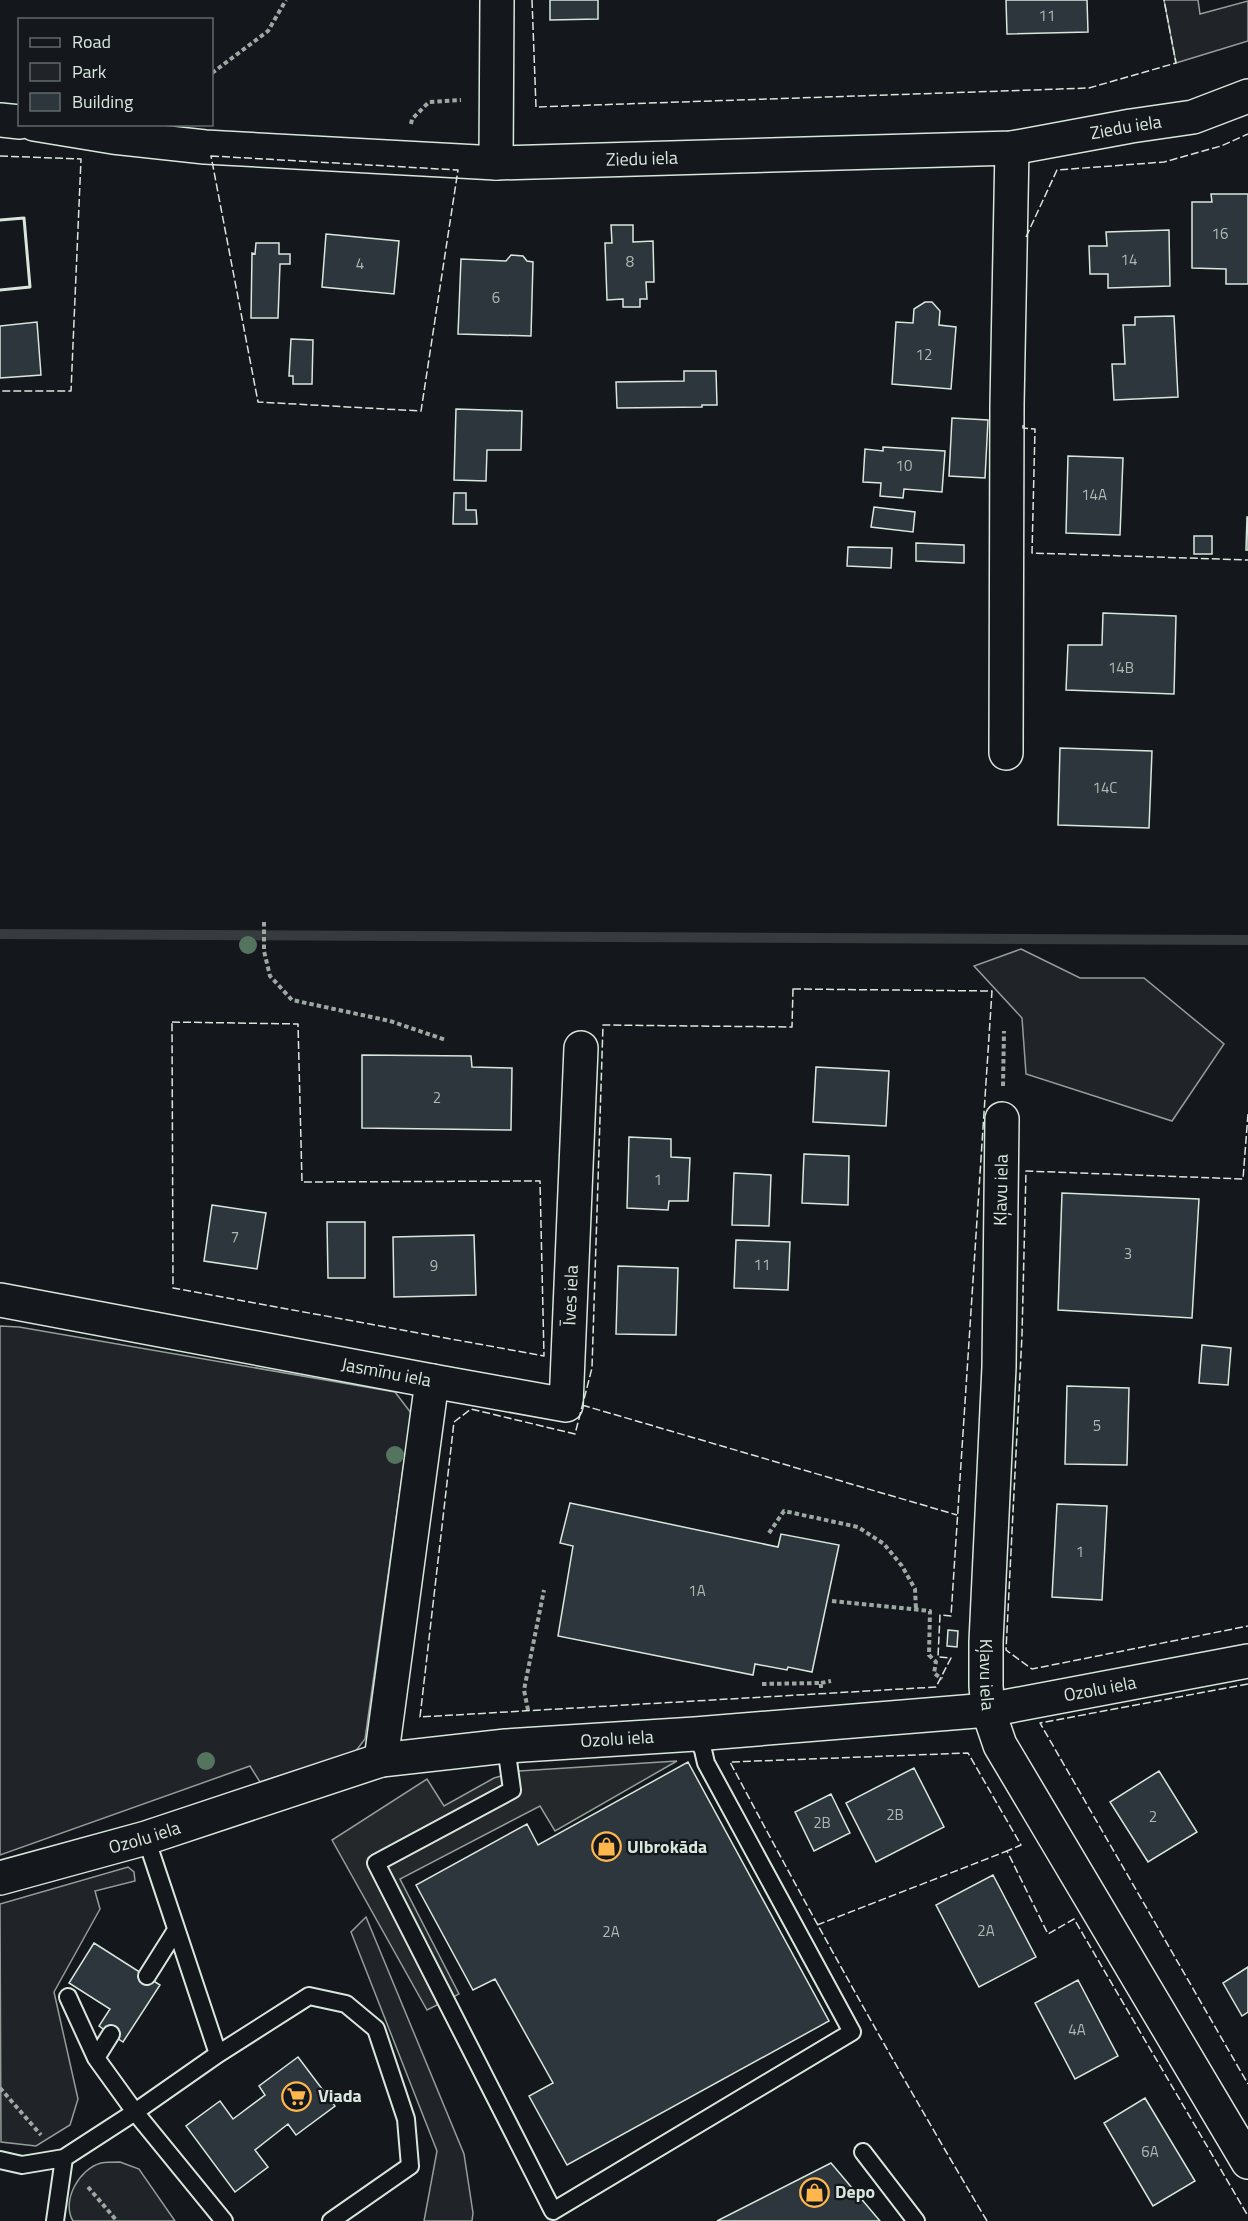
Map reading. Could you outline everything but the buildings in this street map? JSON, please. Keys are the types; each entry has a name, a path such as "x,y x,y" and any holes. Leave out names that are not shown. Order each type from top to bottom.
{"street":[{"path":"496,163 497,0"},
{"name":"Ziedu iela","path":"46,126 113,137 205,147 496,163 1012,148 1193,117 1248,96"},
{"path":"0,120 18,122"},
{"path":"1006,753 1006,405 1012,148"},
{"name":"Īves iela","path":"432,1381 566,1405 581,1048"},
{"name":"Kļavu iela","path":"1002,1119 999,1367 986,1642 988,1710 1000,1745 1248,2162"},
{"name":"Jasmīnu iela","path":"0,1300 432,1381 381,1760"},
{"name":"Ozolu iela","path":"0,1878 146,1838 381,1760 506,1746 694,1734 988,1710 1248,1661"}],"lane":[{"path":"506,1746 512,1790 376,1863 553,2211 852,2032 706,1763 703,1750 694,1734"},
{"path":"146,1838 218,2054"},
{"path":"147,1976 176,1930"},
{"path":"0,2160 22,2165 64,2158 218,2054 309,1996 346,2004 376,2029 406,2119 410,2166 331,2221"},
{"path":"68,1997 96,2058 135,2112 224,2221"},
{"path":"96,2058 111,2034"},
{"path":"863,2152 915,2221"},
{"path":"55,2221 64,2158"}],"path":[{"path":"213,72 268,31 286,0"},
{"path":"410,159 412,119 429,102 498,98"},
{"path":"264,922 264,951 270,976 292,1000 390,1022 446,1040"},
{"path":"1002,1119 1004,1031"},
{"path":"769,1533 784,1511 858,1527 884,1544 902,1566 915,1588 916,1609"},
{"path":"529,1720 524,1690 544,1590"},
{"path":"832,1601 930,1611 929,1655 936,1662 934,1673 947,1684"},
{"path":"762,1684 831,1681"},
{"path":"821,1683 821,1694"}],"green space":[{"path":"1164,0 1198,0 1200,14 1248,1 1248,41 1176,63"},
{"path":"1021,949 1080,978 1144,978 1224,1044 1172,1121 1026,1074 1022,1018 974,966"},
{"path":"0,1326 19,1327 395,1392 411,1413 365,1739 355,1752 260,1782 250,1766 0,1855"},
{"path":"128,1867 134,1872 135,1881 95,1891 100,1909 54,1992 78,2099 70,2125 36,2146 1,2142 0,1904"},
{"path":"366,1917 464,2154 473,2213 472,2221 424,2221 437,2151 351,1932"},
{"path":"120,2162 139,2169 175,2221 73,2221 69,2204 79,2179 93,2166"}],"shaded area":[{"path":"677,1761 555,1831 540,1806 400,1879 459,1994 427,2010 332,1840 427,1779 444,1806 494,1778 519,1771"}],"waterway":[{"path":"0,934 1248,940"}],"fence":[{"path":"532,0 536,107 1089,88 1176,63 1164,0"},
{"path":"1026,237 1057,170 1164,162 1221,146 1248,134"},
{"path":"0,156 81,159 71,391 0,391"},
{"path":"211,156 458,170 421,411 258,402 211,156"},
{"path":"1023,425 1023,428 1035,429 1032,553 1248,560"},
{"path":"793,989 992,991 951,1616 940,1615 938,1657 951,1658 936,1687 420,1717 454,1422 471,1409 575,1434 592,1368 603,1025 792,1027 793,989"},
{"path":"172,1022 298,1024 302,1182 540,1181 544,1356 173,1288 172,1022"},
{"path":"1248,1114 1243,1179 1026,1171 1022,1335 1006,1650 1032,1669 1248,1626"},
{"path":"582,1405 957,1515"},
{"path":"1248,1684 1040,1723 1248,2084"},
{"path":"987,2221 856,1993 730,1762 968,1753 1021,1845 1007,1851 1048,1934 1074,1919 1248,2216"},
{"path":"817,1925 1007,1851"}],"wall":[{"path":"0,220 24,218 30,287 0,290"}],"place":[{"name":"Ulbrokāda","path":"606,1847"},
{"name":"Viada","path":"297,2096"},
{"name":"Depo","path":"814,2192"}]}
